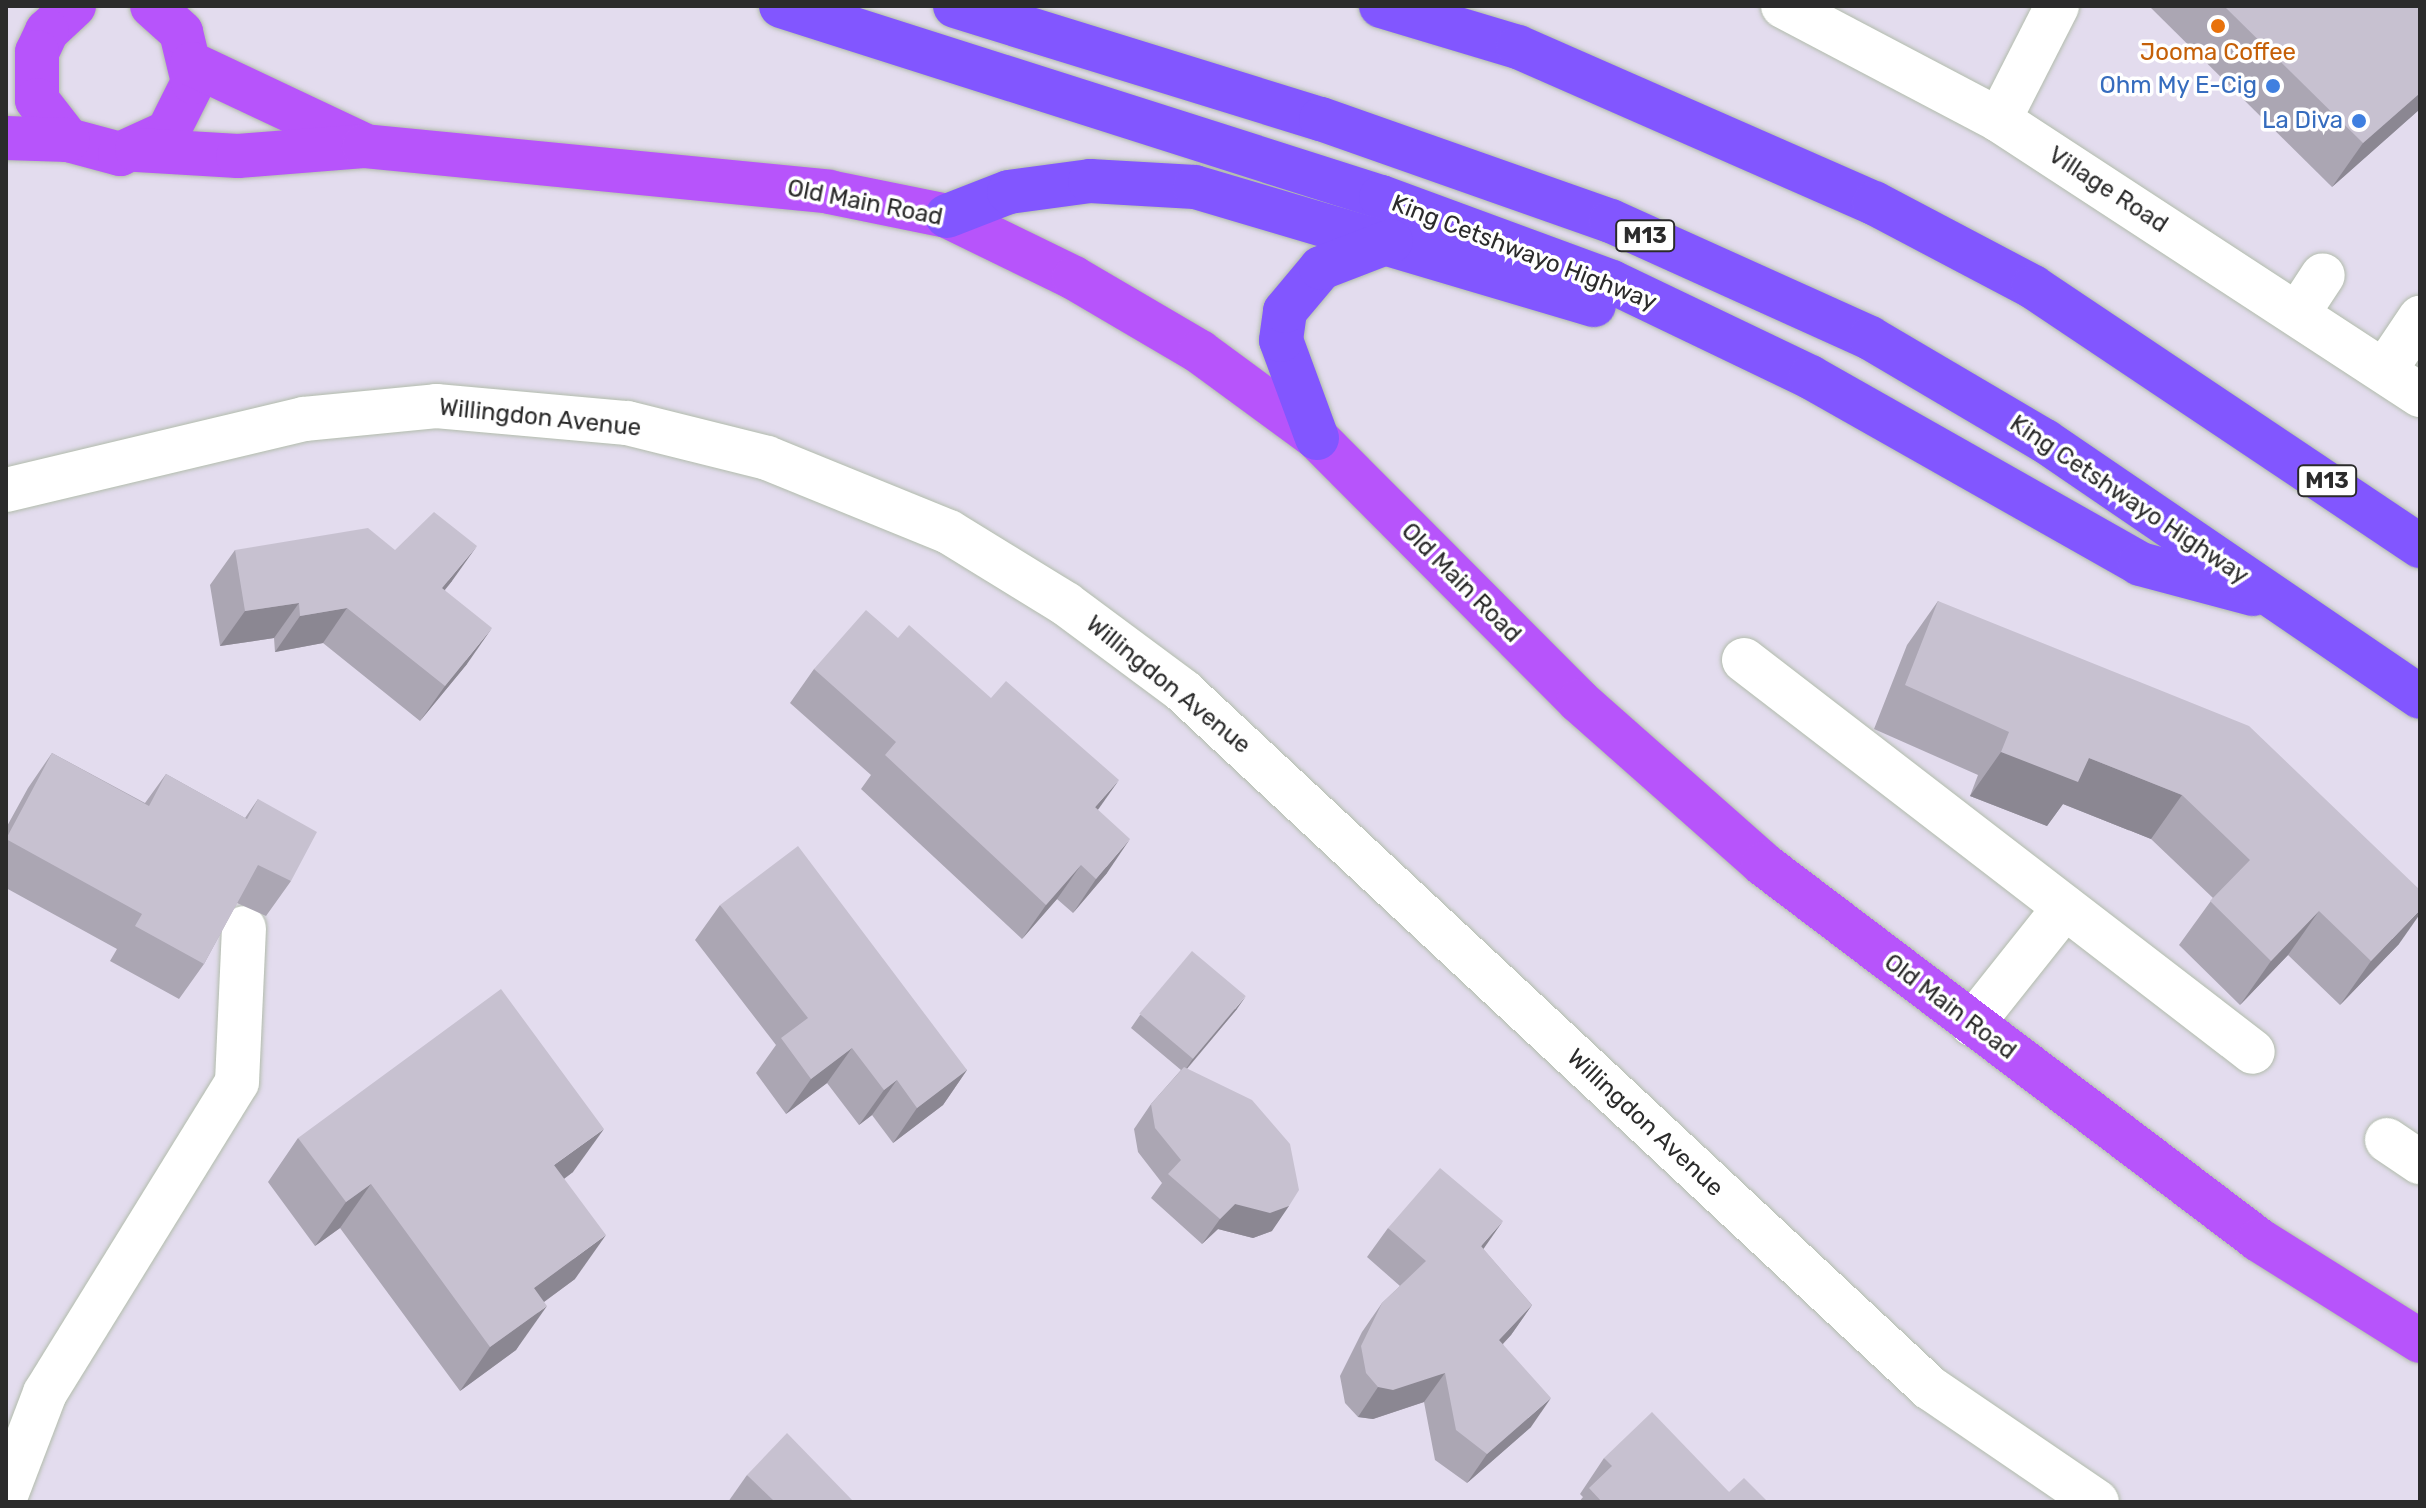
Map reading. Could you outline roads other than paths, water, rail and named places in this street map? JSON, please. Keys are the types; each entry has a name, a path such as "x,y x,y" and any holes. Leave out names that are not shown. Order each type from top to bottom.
{"highway":[{"name":"King Cetshwayo Highway","path":"781,6 1381,197 1612,282 1810,377 2140,564 2275,597"},
{"name":"King Cetshwayo Highway","path":"955,6 1321,119 1611,221 1870,338 2045,441 2420,697"},
{"name":"M13","path":"1381,6 1518,47 1874,203 2033,287 2420,546"},
{"path":"947,216 1009,192 1137,179 1195,187 1391,241 1810,377"},
{"path":"1317,438 1281,340 1285,311 1302,283 1337,257 1391,241"}],"main road":[{"path":"68,140 37,100 22,58 71,7"},
{"path":"137,150 181,117 192,64 162,10"},
{"name":"Old Main Road","path":"192,64 364,146"},
{"path":"6,138 68,140"},
{"name":"Old Main Road","path":"68,140 101,154 137,150 238,156 364,146 800,189 947,216 1200,352 1317,438 1579,701 1763,864 2259,1240 2420,1341"}],"street":[{"name":"Village Road","path":"1783,6 1999,120 2420,395"},
{"path":"1999,120 2057,6"},
{"path":"2298,313 2323,275"},
{"path":"2385,370 2420,318"},
{"name":"Willingdon Avenue","path":"6,490 304,419 436,406 627,423 767,458 949,532 1066,604 1183,691 1930,1388 2097,1502"},
{"path":"1744,660 2253,1052"},
{"path":"1972,1024 2065,907"},
{"path":"6,1495 45,1393 237,1082 244,928"}],"place":[{"name":"Jooma Coffee","path":"2218,26"},
{"name":"Ohm My E-Cig","path":"2273,86"},
{"name":"La Diva","path":"2359,121"}]}
